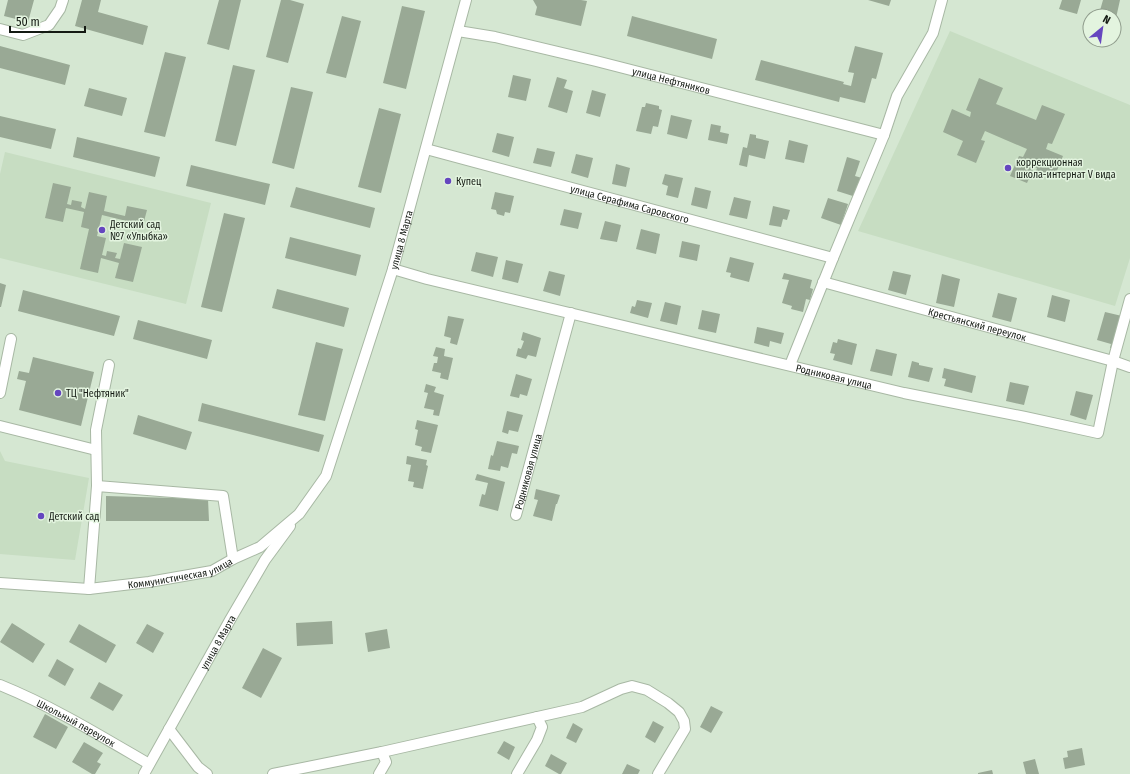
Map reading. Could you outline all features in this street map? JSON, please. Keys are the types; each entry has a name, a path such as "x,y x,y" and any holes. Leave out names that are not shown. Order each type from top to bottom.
{"street":[{"path":"0,29 23,35 49,25 60,8 63,0"},
{"name":"улица 8 Марта","path":"326,476 393,269 466,0"},
{"path":"790,365 884,135 897,96 934,33 942,0"},
{"name":"улица Нефтяников","path":"458,31 494,37 581,58 884,135"},
{"name":"улица Серафима Саровского","path":"426,149 833,258"},
{"name":"Родниковая улица","path":"393,269 427,279 904,393 1098,433 1112,361"},
{"name":"Крестьянский переулок","path":"824,282 1130,367"},
{"path":"1112,361 1130,299"},
{"name":"Родниковая улица","path":"516,515 571,313"},
{"path":"0,393 11,339"},
{"path":"89,589 97,486 96,430 109,365"},
{"path":"0,426 96,450"},
{"name":"Коммунистическая улица","path":"0,584 89,589 149,582 212,571 233,559 260,547 299,514 326,476"},
{"path":"97,486 223,496 233,559"},
{"name":"улица 8 Марта","path":"144,774 261,567 299,514"},
{"name":"Школьный переулок","path":"0,685 17,692 89,729 149,764"},
{"path":"273,774 382,752 582,707 621,689 632,686 647,690 668,703 680,712 684,721 685,730 658,774"},
{"path":"517,774 537,740 542,727 537,717"},
{"path":"169,729 198,767 207,774"},
{"path":"379,774 386,762 382,752"}],"shaded area":[{"name":"коррекционная школа-интернат V вида","path":"950,31 1130,105 1130,258 1115,306 858,231"},
{"name":"Детский сад №7 «Улыбка»","path":"5,152 211,203 186,304 0,258 0,174"},
{"name":"Детский сад","path":"0,451 5,461 89,478 75,560 0,554"}],"building":[{"path":"8,0 34,0 28,22 4,16"},
{"path":"82,0 101,0 98,12 148,26 143,45 75,26"},
{"path":"219,0 241,0 229,50 207,44"},
{"path":"281,0 290,0 304,4 288,63 266,57"},
{"path":"533,0 587,1 581,26 535,15 537,7"},
{"path":"868,0 891,0 889,6"},
{"path":"1062,0 1081,0 1077,14 1059,9"},
{"path":"1103,0 1120,0 1118,8 1101,8"},
{"path":"402,6 425,11 406,89 383,83"},
{"path":"342,16 361,21 346,78 326,73"},
{"path":"632,16 717,39 712,59 627,36"},
{"path":"0,46 70,65 65,85 0,68"},
{"path":"855,46 883,53 876,79 872,78 865,103 840,97 839,102 755,80 761,60 844,82 843,84 851,86 854,73 848,72"},
{"path":"165,52 186,57 165,137 144,132"},
{"path":"233,65 255,70 236,146 215,141"},
{"path":"513,75 531,79 526,101 508,97"},
{"path":"557,77 567,80 564,88 573,91 567,113 548,107"},
{"path":"979,78 1003,88 996,104 1036,120 1042,105 1065,114 1052,144 1048,143 1046,149 1063,156 1054,178 1036,171 1037,168 1034,167 1027,183 1010,176 1019,156 1023,157 1027,149 985,131 981,140 985,141 976,163 957,155 963,141 943,132 952,109 970,117 971,112 966,110"},
{"path":"291,87 313,92 294,169 272,163"},
{"path":"89,88 127,98 122,116 84,106"},
{"path":"592,90 606,94 600,117 586,113"},
{"path":"646,103 659,106 659,109 662,110 658,127 653,126 651,134 636,131 642,107 645,107"},
{"path":"379,108 401,114 381,193 358,187"},
{"path":"671,115 692,120 687,139 667,134"},
{"path":"0,116 56,129 51,149 0,137"},
{"path":"711,124 721,126 720,132 729,134 727,144 708,140"},
{"path":"497,133 514,137 509,157 492,152"},
{"path":"750,134 756,135 756,138 769,141 765,159 749,155 747,167 739,165 743,147 747,148"},
{"path":"77,137 160,157 155,177 73,157"},
{"path":"789,140 808,145 804,163 785,159"},
{"path":"537,148 555,152 551,167 533,163"},
{"path":"576,154 593,158 588,178 571,173"},
{"path":"847,157 860,161 855,176 862,178 856,197 837,191"},
{"path":"616,164 630,168 626,187 612,184"},
{"path":"191,165 270,184 265,205 186,186"},
{"path":"665,174 683,178 678,198 666,195 668,186 662,184"},
{"path":"53,183 71,187 67,204 71,205 72,200 82,202 81,207 85,209 89,192 107,196 104,211 125,216 127,206 147,210 143,225 102,215 97,236 106,238 102,255 106,256 107,251 117,253 115,258 120,259 124,243 142,247 133,282 115,278 119,263 101,258 98,273 80,269 89,229 81,227 84,212 66,208 63,222 45,218"},
{"path":"296,187 375,208 370,228 290,207"},
{"path":"695,187 711,191 707,209 691,205"},
{"path":"495,192 514,196 510,213 505,212 504,216 497,214 496,210 491,209"},
{"path":"734,197 751,201 747,219 729,215"},
{"path":"828,198 848,204 841,225 821,218"},
{"path":"773,206 790,210 787,220 783,219 781,227 769,225"},
{"path":"564,209 582,213 578,229 560,225"},
{"path":"224,213 245,218 222,312 201,307"},
{"path":"605,221 621,225 617,242 600,239"},
{"path":"641,229 660,234 656,254 636,249"},
{"path":"290,237 361,255 356,276 285,258"},
{"path":"682,241 700,245 697,261 679,257"},
{"path":"476,252 498,257 493,277 471,271"},
{"path":"730,257 754,263 749,282 730,277 731,273 726,272"},
{"path":"506,260 523,264 518,283 502,279"},
{"path":"549,271 565,275 560,296 543,291"},
{"path":"893,271 911,275 906,295 888,290"},
{"path":"784,273 812,280 810,288 813,289 810,300 806,299 803,312 791,309 792,306 782,303 789,280 782,279"},
{"path":"942,274 960,279 954,307 936,303"},
{"path":"0,283 6,285 1,307 0,307"},
{"path":"277,289 349,308 344,327 272,308"},
{"path":"23,290 120,316 114,336 18,311"},
{"path":"998,293 1017,298 1011,322 992,317"},
{"path":"1052,295 1070,300 1065,322 1047,317"},
{"path":"637,300 652,303 648,318 630,313 632,306 635,307"},
{"path":"665,302 681,306 677,325 660,321"},
{"path":"702,310 720,314 716,333 698,329"},
{"path":"1105,312 1122,316 1114,349 1110,348 1111,344 1097,340"},
{"path":"448,316 464,319 457,345 450,343 451,338 444,336"},
{"path":"138,320 212,340 207,359 133,339"},
{"path":"757,327 784,333 781,344 770,341 769,347 754,343"},
{"path":"523,332 541,338 536,357 528,355 526,359 516,356 518,348 521,349 524,341 521,340"},
{"path":"838,339 857,344 852,365 833,360 835,354 830,353 833,342 837,343"},
{"path":"316,342 343,349 325,421 298,415"},
{"path":"436,347 445,349 444,356 453,358 448,380 440,378 441,373 432,371 434,363 437,363 438,357 433,356"},
{"path":"876,349 897,354 892,376 870,371"},
{"path":"33,357 94,372 81,426 19,410 26,381 17,379 19,371 29,373"},
{"path":"912,361 919,363 919,365 933,368 929,382 908,377"},
{"path":"944,368 976,376 972,393 944,386 946,379 942,378"},
{"path":"516,374 532,379 527,396 520,394 519,398 510,396"},
{"path":"1010,382 1029,386 1024,405 1006,401"},
{"path":"426,384 436,387 434,392 444,395 439,416 433,415 434,410 424,408 428,393 424,392"},
{"path":"1076,391 1093,395 1086,420 1070,415"},
{"path":"202,403 324,435 319,452 198,421"},
{"path":"507,411 523,415 518,432 509,430 508,434 502,432"},
{"path":"138,415 192,432 186,450 133,434"},
{"path":"417,420 438,425 431,453 421,451 422,447 415,445 418,430 415,429"},
{"path":"497,441 519,446 517,454 512,453 508,468 501,466 500,471 488,469 491,455 493,456"},
{"path":"407,456 427,460 426,465 428,466 423,489 413,487 414,482 408,481 411,465 406,464"},
{"path":"477,474 505,482 498,511 479,506 482,494 485,495 488,483 475,480"},
{"path":"536,489 560,495 552,521 533,516 538,500 534,499"},
{"path":"106,496 208,499 209,521 106,521"},
{"path":"332,621 333,644 297,646 296,623"},
{"path":"12,623 45,644 33,663 0,642"},
{"path":"79,624 116,645 106,663 69,642"},
{"path":"147,624 164,633 153,653 136,643"},
{"path":"387,629 390,648 368,652 365,633"},
{"path":"263,648 282,658 261,698 242,688"},
{"path":"57,659 74,669 65,686 48,676"},
{"path":"99,682 123,695 113,711 90,698"},
{"path":"711,706 723,712 711,733 700,727"},
{"path":"45,714 68,727 56,749 33,737"},
{"path":"653,721 664,727 655,743 645,737"},
{"path":"573,723 583,729 576,743 566,738"},
{"path":"504,741 515,747 509,760 497,753"},
{"path":"84,742 103,753 97,762 101,764 95,774 92,774 72,762"},
{"path":"1082,748 1085,765 1065,769 1063,758 1068,757 1067,751"},
{"path":"551,754 567,763 561,774 545,766"},
{"path":"1035,759 1039,774 1026,774 1023,762"},
{"path":"627,764 640,770 638,774 622,774"},
{"path":"992,770 993,774 978,774 978,773"}],"place":[{"name":"коррекционная школа-интернат V вида","path":"1008,168"},
{"name":"Купец","path":"448,181"},
{"name":"Детский сад №7 «Улыбка»","path":"102,230"},
{"name":"ТЦ \"Нефтяник\"","path":"58,393"},
{"name":"Детский сад","path":"41,516"}]}
